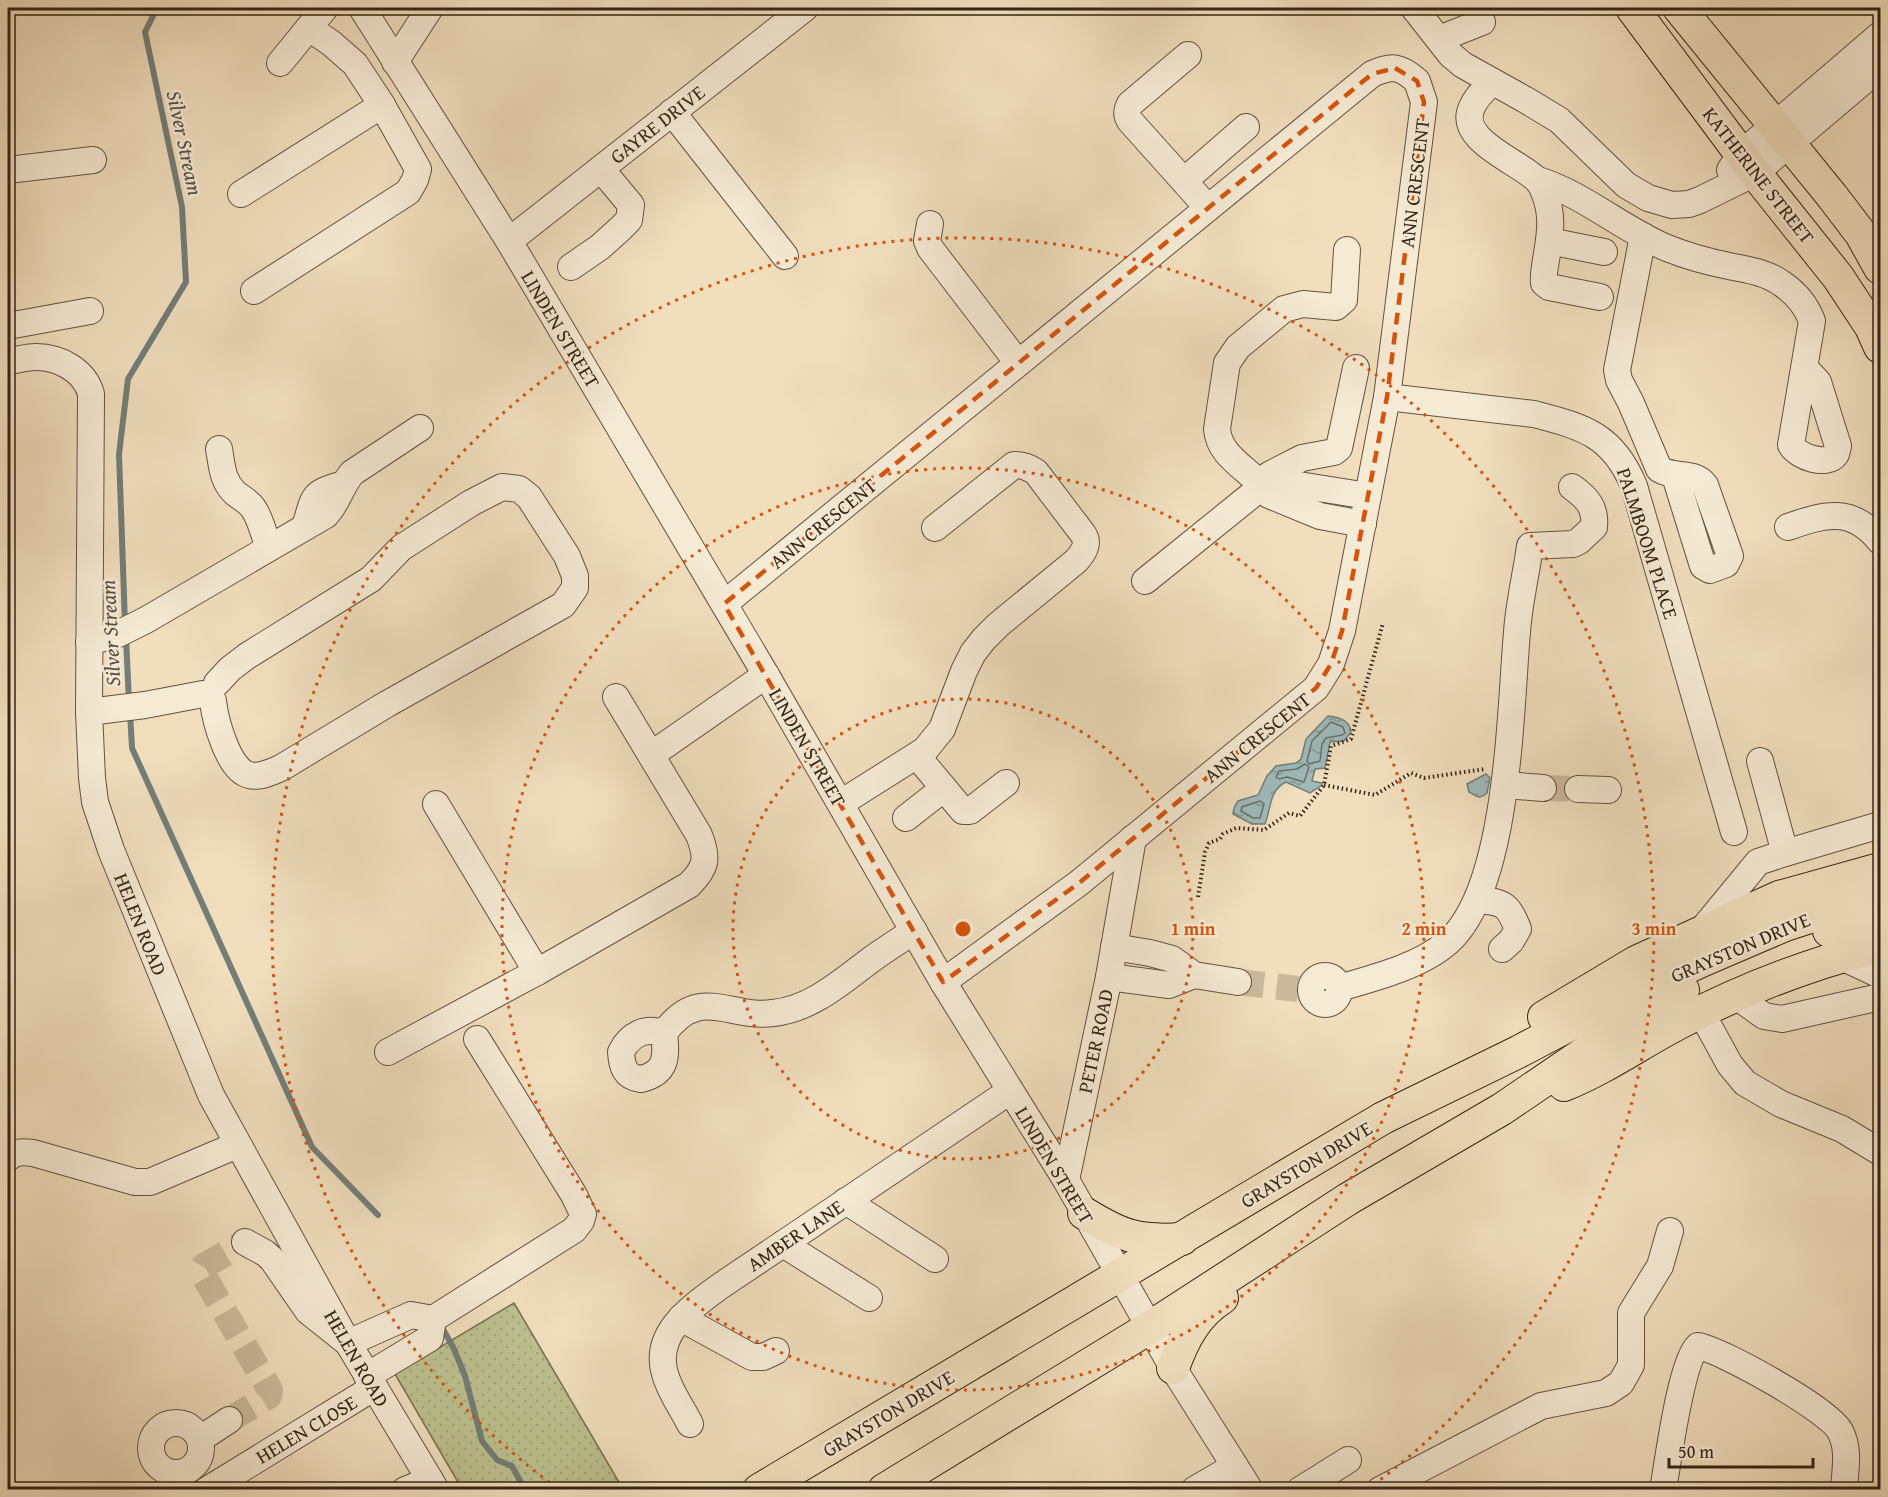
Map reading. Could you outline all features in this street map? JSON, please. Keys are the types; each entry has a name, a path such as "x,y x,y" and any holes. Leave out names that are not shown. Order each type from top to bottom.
{"main road":[{"name":"KATHERINE STREET","path":"1632,8 1748,164 1838,277 1871,327 1881,347"},
{"path":"1679,8 1861,234 1881,268"},
{"path":"1383,1118 1598,983 1636,962 1779,897 1881,869"},
{"name":"GRAYSTON DRIVE","path":"884,1490 1149,1328 1348,1199 1502,1109 1614,1016 1785,925 1881,894"},
{"name":"GRAYSTON DRIVE","path":"759,1490 1383,1118 1520,1051 1661,1001 1765,953 1811,936 1881,917"},
{"path":"1502,1109 1567,1084 1612,1062 1735,994 1791,973 1881,946"},
{"path":"1173,1368 1181,1344 1193,1326 1214,1303 1280,1257 1348,1199"},
{"path":"1084,1213 1110,1229 1130,1237 1155,1241 1182,1239"}],"street":[{"path":"280,63 325,8"},
{"name":"LINDEN STREET","path":"362,8 508,241 766,675 943,981 1066,1180 1149,1328 1250,1490"},
{"path":"395,62 430,8"},
{"name":"GAYRE DRIVE","path":"508,241 805,8"},
{"path":"1414,8 1451,55 1463,65 1559,120 1614,176 1648,198 1680,205 1700,200 1714,192 1748,164 1782,135 1881,35"},
{"path":"1439,39 1482,22"},
{"path":"254,291 408,192 416,180 418,168 382,105 355,64 309,28"},
{"path":"1188,55 1130,104 1127,112 1130,121 1208,208"},
{"path":"1782,135 1881,67"},
{"name":"ANN CRESCENT","path":"724,604 1372,74 1386,68 1395,68 1417,81 1424,102 1387,397 1342,631 1331,664 1316,688 1079,883 943,981"},
{"path":"1492,81 1471,108 1469,118 1472,128 1490,147 1538,180 1559,187 1643,236 1677,251 1714,263 1758,272 1780,282 1806,306 1812,321 1805,368"},
{"path":"241,194 382,105"},
{"path":"672,112 785,256"},
{"path":"1184,181 1246,127"},
{"path":"8,170 93,160"},
{"path":"572,267 600,247 628,220 631,205 601,169"},
{"path":"1538,180 1544,190 1551,215 1543,279 1546,285 1600,297"},
{"path":"930,224 927,241 930,248 1018,363"},
{"path":"1643,236 1617,370 1619,380 1659,469 1675,476"},
{"path":"1549,241 1604,252"},
{"path":"1347,250 1344,300 1341,305 1336,308 1303,304 1284,309 1238,347 1227,363 1217,429 1220,445 1226,453 1264,484 1320,516 1363,524"},
{"path":"8,326 90,311"},
{"name":"HELEN ROAD","path":"8,361 37,357 55,361 77,371 88,384 92,404 89,642 100,711 92,778 95,802 111,850 211,1095 430,1486"},
{"path":"1145,581 1264,484 1302,458 1334,452 1339,448 1356,368"},
{"name":"PALMBOOM PLACE","path":"1387,397 1534,414 1555,419 1579,426 1595,435 1610,446 1621,459 1637,498 1734,831"},
{"path":"89,642 118,634 146,620 326,514 334,506 352,473 420,428"},
{"path":"219,449 227,484 255,510 269,548"},
{"path":"841,803 925,750 942,729 964,670 978,646 998,625 1076,561 1084,551 1086,544 1086,538 1036,472 1022,465 1014,465 935,528"},
{"path":"1264,484 1368,496"},
{"path":"100,711 211,693 230,669 247,656 371,579 401,548 478,499 502,487 519,489 529,497 567,556 575,576 575,588 563,605 387,704 281,768 270,772 252,776 240,771 215,721 211,693"},
{"path":"1304,990 1317,978 1326,975 1335,980 1339,988 1371,979 1431,954 1449,941 1478,900 1486,878 1514,670 1517,629 1530,546 1573,544 1594,527 1594,512 1590,502 1572,487"},
{"path":"1788,527 1813,519 1839,515 1854,520 1869,529 1881,542"},
{"path":"651,755 766,675"},
{"path":"388,1052 537,972 689,885 699,875 705,860 705,851 699,835 616,697"},
{"path":"916,756 963,811 970,811 1006,783"},
{"path":"1760,761 1785,853"},
{"path":"1499,778 1544,788"},
{"path":"906,818 943,789"},
{"path":"1578,789 1608,790"},
{"path":"436,804 537,972"},
{"path":"1701,932 1758,862 1881,825"},
{"name":"PETER ROAD","path":"1066,1180 1109,977 1133,838"},
{"path":"1758,862 1779,897"},
{"path":"1079,883 1098,885 1116,892 1121,901"},
{"path":"1478,900 1498,901 1510,911 1518,929 1511,941 1502,949"},
{"path":"664,1033 685,1013 702,1006 773,1014 807,1004 914,931"},
{"path":"1114,947 1172,959 1194,975 1238,982"},
{"path":"1842,957 1881,975"},
{"path":"1109,977 1169,985 1194,975"},
{"path":"1735,994 1764,1016 1782,1019 1881,997"},
{"path":"1701,1012 1730,1065 1745,1083 1781,1104 1842,1129 1881,1152"},
{"path":"245,1242 272,1259 308,1311 348,1343 425,1324 569,1235 578,1226 584,1214 477,1039"},
{"name":"AMBER LANE","path":"690,1424 666,1377 662,1363 665,1342 681,1318 697,1303 1010,1091"},
{"path":"8,1158 22,1152 33,1153 135,1182 150,1182 237,1145"},
{"path":"846,1201 936,1259"},
{"path":"1380,1490 1540,1406 1606,1393 1621,1383 1631,1365 1631,1313 1660,1266 1670,1231"},
{"path":"783,1244 869,1298"},
{"path":"681,1318 752,1358 763,1357 776,1351"},
{"name":"HELEN CLOSE","path":"206,1490 370,1382 425,1324"},
{"path":"1663,1490 1684,1376 1692,1352 1698,1346 1716,1352 1767,1378 1835,1422 1843,1436 1847,1453 1844,1490"},
{"path":"200,1439 229,1420"},
{"path":"174,1422 190,1427 200,1439 200,1456 190,1468 175,1473 159,1467 152,1452 154,1436 166,1425 174,1422"},
{"path":"1300,1490 1348,1460"},
{"path":"1194,1490 1235,1466"},
{"path":"190,1468 206,1490"},
{"path":"405,1490 430,1486"}],"path":[{"path":"1198,897 1205,852 1209,843 1220,839 1223,834 1236,828 1264,830 1289,813 1300,816 1324,785 1331,746 1352,739 1383,623"},
{"path":"1324,785 1375,795 1411,773 1424,778 1481,768 1499,778"}],"highlighted area":[{"path":"1395,68 1417,81 1424,102 1387,397 1342,631 1331,664 1316,688 1079,883 943,982 724,604 1372,74"}],"green space":[{"path":"514,1303 623,1489 462,1489 395,1374"}],"water":[{"path":"1328,716 1343,720 1349,725 1351,732 1344,741 1330,742 1325,768 1315,769 1312,781 1322,783 1322,785 1310,793 1286,782 1280,785 1271,800 1265,824 1252,824 1233,814 1238,801 1258,795 1267,776 1276,766 1296,763 1301,759 1306,739"},
{"path":"1486,774 1490,778 1487,793 1478,797 1469,792 1467,784"}],"waterway":[{"name":"Silver Stream","path":"125,624 119,454 128,379 186,282 182,207 145,32 157,8"},
{"name":"Silver Stream","path":"126,637 129,701"},
{"name":"Silver Stream","path":"130,712 132,748 312,1147 378,1215"},
{"name":"Silver Stream","path":"444,1331 465,1376 482,1441 497,1460 512,1466 525,1490"}],"tunnel":[{"path":"1543,788 1578,789"},
{"path":"1238,982 1298,989"},
{"path":"229,1420 269,1396 270,1390 201,1271 204,1266 245,1242"}]}
